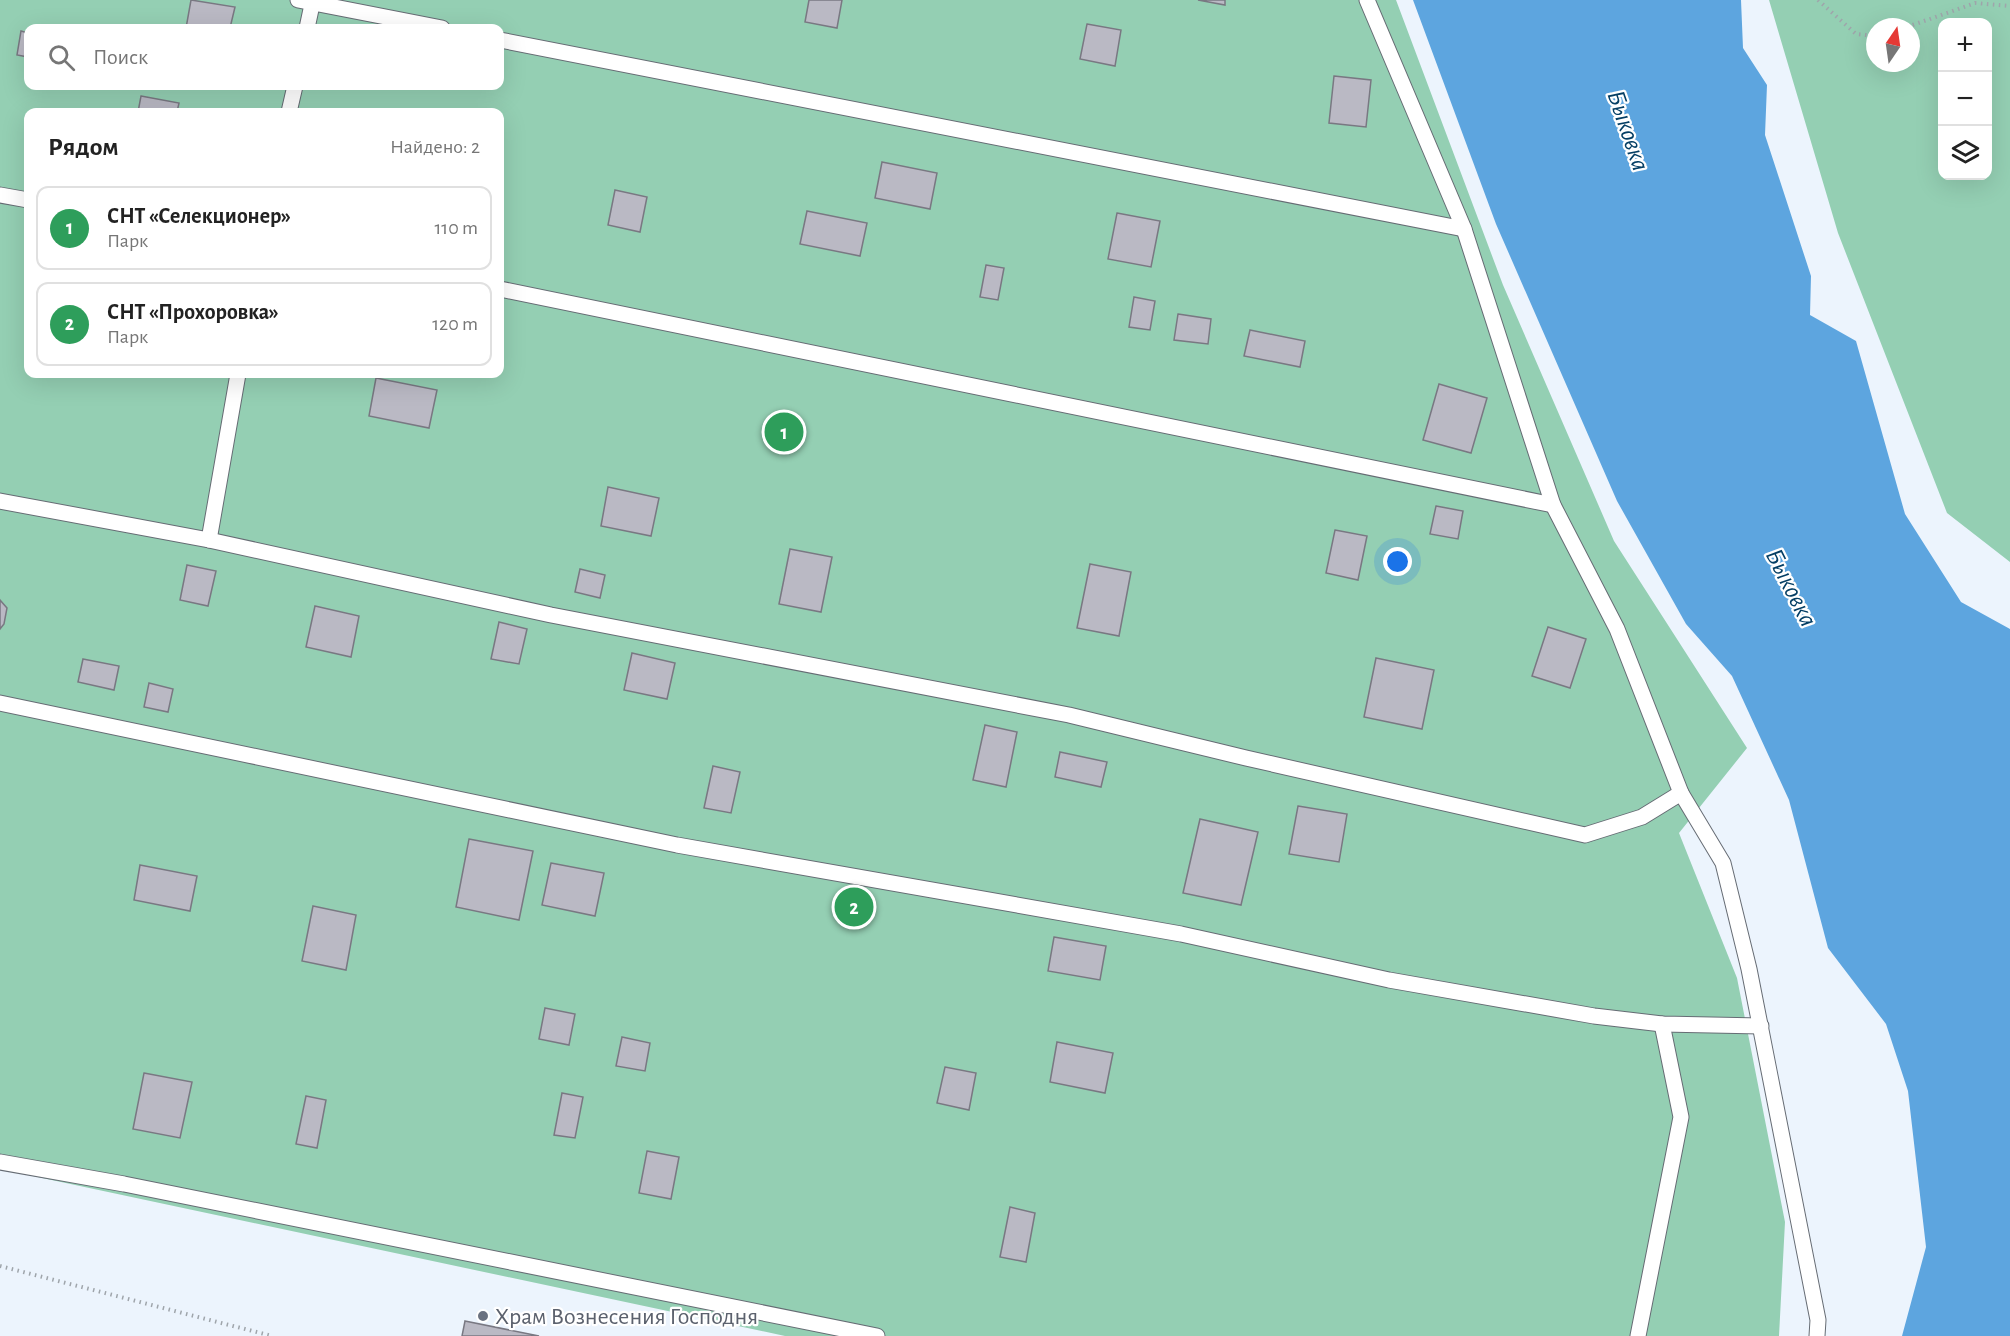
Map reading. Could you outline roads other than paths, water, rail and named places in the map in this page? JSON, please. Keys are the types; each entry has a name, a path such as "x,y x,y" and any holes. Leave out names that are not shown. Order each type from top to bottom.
{"lane":[{"path":"1367,0 1464,229 1553,505 1617,629 1681,793 1722,862 1761,1026 1818,1320 1817,1336"},
{"path":"307,24 307,1 422,24"},
{"path":"504,41 1464,229"},
{"path":"290,108 294,90"},
{"path":"0,195 24,199"},
{"path":"504,289 1553,505"},
{"path":"209,540 237,378"},
{"path":"0,501 209,540 551,615 1069,715 1585,835 1642,817 1681,793"},
{"path":"0,703 677,845 1181,934 1389,980 1594,1016 1662,1024 1761,1026"},
{"path":"1638,1336 1681,1117 1662,1024"},
{"path":"0,1162 124,1184 877,1336"}],"water":[{"name":"Быковка","path":"1413,0 1741,0 1743,48 1767,85 1765,135 1811,276 1810,315 1856,341 1905,514 1961,602 2010,629 2010,1336 1902,1336 1926,1247 1908,1091 1886,1024 1828,948 1789,800 1732,676 1686,624 1617,501 1496,224"}],"place":[{"name":"СНТ «Селекционер»","path":"784,432"},
{"name":"СНТ «Прохоровка»","path":"854,907"},
{"name":"Храм Вознесения Господня","path":"483,1316"}]}
